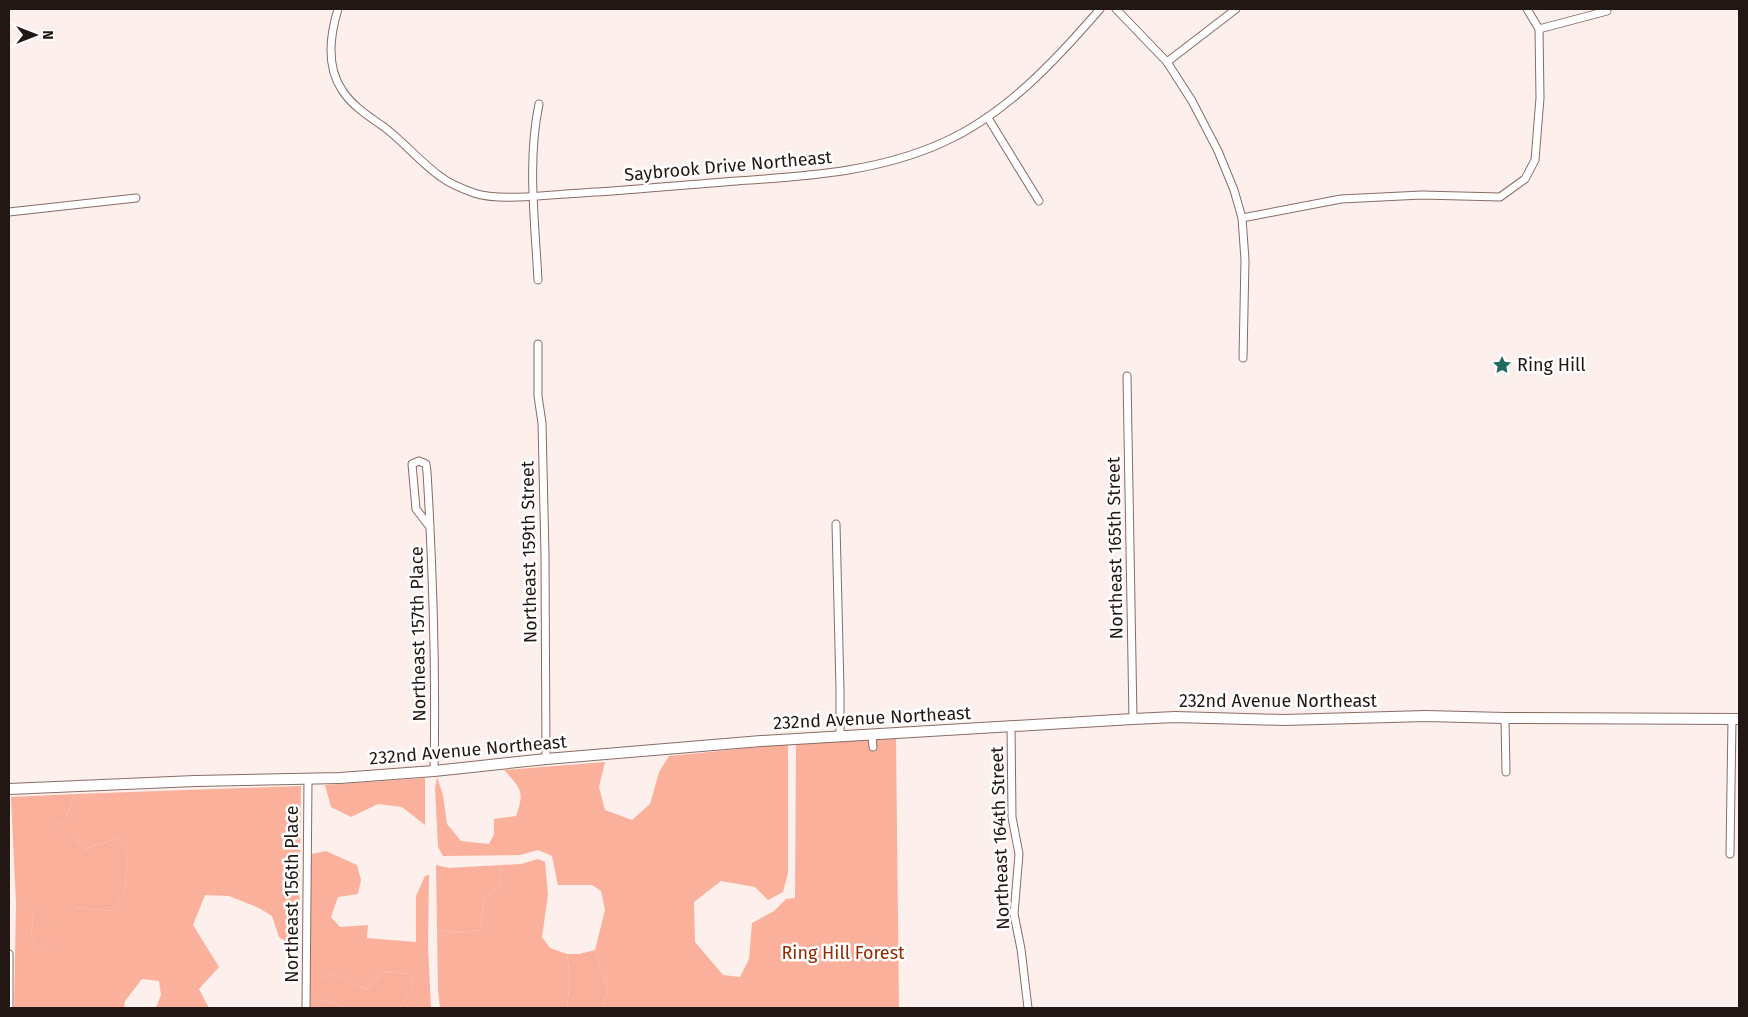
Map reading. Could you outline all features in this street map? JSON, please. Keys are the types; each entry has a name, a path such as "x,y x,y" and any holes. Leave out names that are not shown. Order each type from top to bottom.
{"street":[{"name":"Saybrook Drive Northeast","path":"338,9 331,29 330,50 341,90 352,103 398,138 422,161 448,181 476,194 496,197 746,181 838,172 896,160 944,142 988,118 1026,86 1100,9"},
{"path":"1116,9 1167,62 1192,101 1218,151 1234,190 1242,218 1245,260 1243,358"},
{"path":"1167,62 1236,9"},
{"path":"1242,218 1341,198 1422,195 1500,197 1525,179 1535,160 1540,98 1539,29 1527,9"},
{"path":"1539,29 1607,11"},
{"path":"538,104 532,156 538,280"},
{"path":"988,118 1039,201"},
{"path":"9,212 136,198"},
{"name":"Northeast 159th Street","path":"538,344 538,396 542,423 545,555 546,759"},
{"name":"Northeast 165th Street","path":"1126,376 1133,719"},
{"name":"Northeast 157th Place","path":"430,527 416,509 412,464 419,461 426,464 430,527 436,687 434,771"},
{"path":"836,524 840,737"},
{"name":"232nd Avenue Northeast","path":"9,789 195,781 308,780 434,771 546,759 872,734 1175,717 1284,720 1426,716 1736,719"},
{"path":"1505,718 1506,772"},
{"path":"1730,854 1736,719"},
{"name":"Northeast 164th Street","path":"1011,726 1012,817 1019,860 1014,914 1021,949 1028,1008"},
{"path":"872,734 873,747"},
{"name":"Northeast 156th Place","path":"306,1008 308,780"},
{"path":"9,954 9,1008"}],"shaded area":[{"path":"75,794 67,815 50,830 72,836 85,849 118,838 127,854 125,891 111,911 75,907 50,944 38,950 31,936 34,911 27,902 16,903 11,797"},
{"path":"436,865 449,868 501,865 499,886 484,898 480,930 456,932 437,929"},
{"path":"595,950 608,991 601,1008 567,1008 570,978 567,954 579,954"},
{"path":"385,972 410,974 413,989 399,1008 347,1008 320,999 319,980 333,974 367,990"}],"green space":[{"name":"Ring Hill Forest","path":"896,738 899,1008 601,1008 608,991 595,950 605,910 601,891 592,885 558,885 552,856 538,850 520,855 443,856 438,847 435,788 437,777 443,795 447,824 461,841 489,844 494,834 494,819 516,816 520,801 521,795 518,786 504,770 605,762 599,787 605,810 632,820 650,804 659,772 669,756 788,744 788,873 783,892 768,900 755,887 721,881 694,902 695,942 723,975 740,977 749,959 752,923 774,911 786,899 795,898 796,744"},
{"path":"425,778 425,825 402,807 378,804 351,817 331,807 325,785"},
{"path":"301,786 299,947 294,947 279,937 272,916 259,908 229,896 205,895 193,925 219,967 199,989 209,1008 156,1008 161,995 159,981 142,979 125,1001 124,1008 14,1008 16,903 27,901 34,911 31,936 38,950 50,944 53,917 75,907 111,911 125,891 127,854 118,838 85,849 72,836 53,838 50,830 67,815 75,794"},
{"path":"326,851 357,865 361,880 358,894 338,897 331,917 340,927 368,925 367,938 416,942 416,896 425,876 429,875 428,946 431,1008 399,1008 413,989 410,974 385,972 367,990 333,974 320,980 320,999 347,1008 310,1008 311,854"},
{"path":"538,859 545,862 548,895 542,937 550,948 567,954 570,978 567,1008 440,1008 437,929 456,932 480,930 484,898 499,886 501,865 521,864"}],"place":[{"name":"Ring Hill","path":"1502,365"}]}
